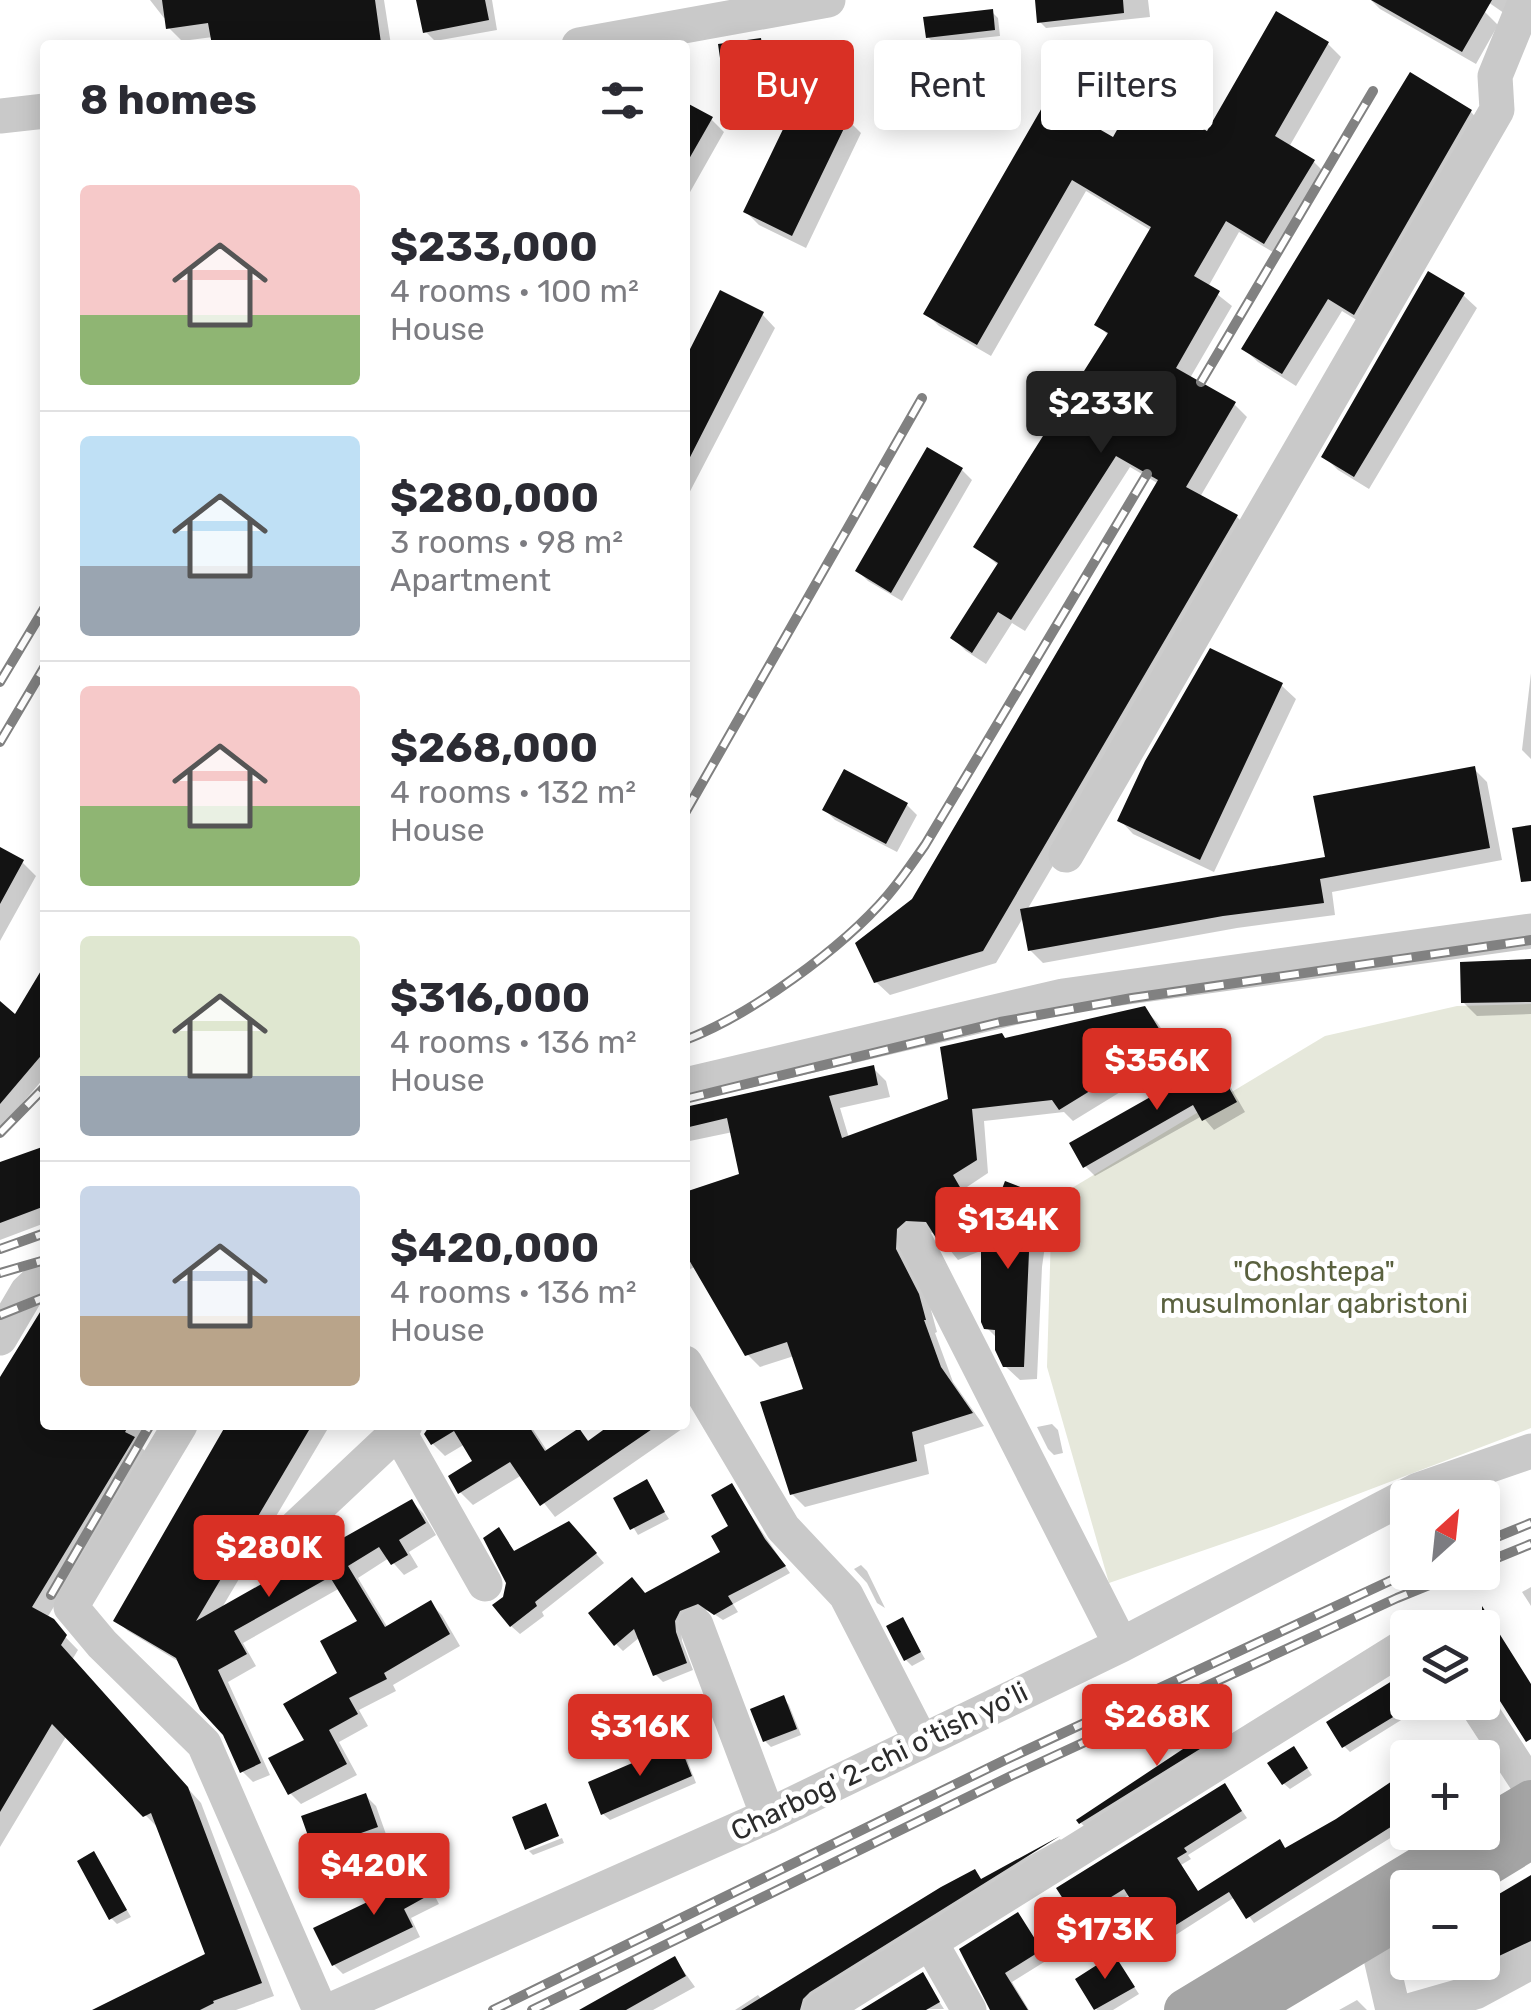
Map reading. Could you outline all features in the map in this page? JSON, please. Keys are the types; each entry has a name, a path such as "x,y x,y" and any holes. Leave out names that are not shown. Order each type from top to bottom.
{"main road":[{"path":"1500,1820 1531,1801"},
{"path":"1479,1870 1531,1838"},
{"path":"1184,2010 1449,1850"},
{"path":"1245,2010 1390,1923"}],"street":[{"path":"607,40 828,0"},
{"path":"1066,855 1497,110 1495,76 1526,0"},
{"path":"0,116 40,112"},
{"path":"690,1084 1064,996 1531,931"},
{"path":"915,1240 1121,1646"},
{"path":"0,1338 28,1292 40,1280"},
{"path":"690,1371 783,1528 846,1595 921,1741"},
{"path":"177,1430 71,1607 102,1644 204,1744 320,2010"},
{"path":"289,1534 398,1430"},
{"path":"403,1430 485,1584"},
{"name":"Charbog' 2-chi o'tish yo'li","path":"330,2010 768,1816 1121,1646 1418,1490 1531,1451"},
{"path":"696,1625 768,1816"},
{"path":"821,2010 1390,1655"},
{"path":"1487,1720 1531,1788"},
{"path":"930,1942 970,2010"},
{"path":"1412,2010 1475,1992 1531,1962"},
{"path":"1392,1980 1393,2010"}],"green space":[{"name":"\"Choshtepa\" musulmonlar qabristoni","path":"1531,1004 1531,1428 1274,1526 1109,1583 1047,1367 1052,1200 1325,1036 1457,1006"}],"building":[{"path":"162,0 375,0 381,40 211,40 208,23 166,29"},
{"path":"416,0 485,0 489,20 423,33"},
{"path":"1035,0 1123,0 1124,13 1037,23"},
{"path":"1371,0 1492,0 1462,52"},
{"path":"993,9 995,30 926,38 923,17"},
{"path":"1276,11 1329,42 1275,136 1315,160 1264,244 1226,221 1194,276 1220,291 1176,368 1236,402 1186,487 1238,515 983,951 874,983 855,943 912,899 1158,480 1116,456 1011,620 998,612 972,653 950,638 998,563 973,547 1108,333 1094,325 1151,227 1072,180 977,345 923,314 1041,109 1041,130 1101,130 1113,137 1117,130 1207,131 1213,130 1213,121"},
{"path":"1410,72 1472,110 1354,315 1328,299 1282,374 1241,349"},
{"path":"690,105 713,117 690,157"},
{"path":"783,130 843,130 792,236 743,212"},
{"path":"1428,271 1465,293 1354,477 1321,457"},
{"path":"720,290 764,312 690,457 690,349"},
{"path":"927,447 963,468 891,593 855,571"},
{"path":"1210,648 1283,683 1200,860 1117,821 1145,761"},
{"path":"1475,766 1490,848 1320,879 1324,903 1223,916 1028,951 1020,909 1325,857 1313,796"},
{"path":"844,769 908,803 886,844 822,810"},
{"path":"1531,825 1531,881 1521,882 1512,828"},
{"path":"0,847 24,860 0,904"},
{"path":"1531,959 1531,1002 1461,1003 1460,962"},
{"path":"40,972 40,1057 0,1104 0,1001 15,1014"},
{"path":"1145,1006 1168,1043 1059,1110 1052,1100 972,1109 977,1160 953,1175 968,1201 979,1194 983,1233 943,1249 926,1222 906,1221 897,1229 896,1249 919,1294 941,1367 973,1413 912,1432 917,1461 790,1495 760,1402 803,1389 787,1342 745,1356 690,1262 690,1190 739,1174 727,1118 690,1127 690,1106 874,1065 878,1085 829,1096 842,1138 948,1099 940,1047 1002,1033 1005,1038"},
{"path":"1214,1061 1237,1102 1202,1121 1193,1105 1083,1168 1069,1143"},
{"path":"40,1148 40,1208 0,1223 0,1162"},
{"path":"1005,1181 1038,1194 1029,1252 1024,1367 1003,1367 995,1350 995,1330 984,1329 981,1322 981,1245"},
{"path":"40,1312 40,1430 126,1430 135,1437 32,1607 54,1619 67,1635 61,1645 188,1787 262,1983 213,2001 200,2010 92,2010 205,1954 151,1813 143,1817 52,1724 0,1812 0,1377"},
{"path":"223,1430 309,1430 196,1621 412,1499 426,1523 399,1540 408,1555 391,1565 379,1547 348,1566 385,1627 431,1600 450,1634 384,1673 387,1679 349,1698 358,1714 329,1730 347,1764 288,1795 268,1758 304,1740 283,1704 337,1673 320,1641 357,1621 330,1577 234,1631 247,1654 218,1670 261,1763 240,1773 223,1735 200,1710 176,1658 113,1621"},
{"path":"427,1430 531,1430 545,1451 576,1430 588,1441 603,1430 651,1430 540,1506 510,1462 458,1494 448,1476 472,1461 454,1431 431,1445 424,1434"},
{"path":"647,1479 665,1512 630,1530 613,1498"},
{"path":"732,1483 786,1566 728,1596 733,1604 714,1615 698,1604 680,1611 675,1621 676,1632 687,1663 653,1676 634,1629 614,1646 588,1613 632,1577 645,1593 720,1552 711,1536 728,1526 711,1495"},
{"path":"569,1521 597,1553 510,1627 492,1605 503,1597 506,1583 483,1538 499,1527 514,1551"},
{"path":"903,1617 921,1652 904,1661 886,1626"},
{"path":"1500,1635 1531,1684 1531,1739 1526,1742 1500,1701"},
{"path":"1390,1682 1390,1719 1342,1748 1326,1722"},
{"path":"784,1695 797,1729 763,1742 750,1709"},
{"path":"1196,1726 1208,1744 1079,1824 1076,1820 1183,1749 1176,1739"},
{"path":"679,1743 692,1776 601,1815 588,1782"},
{"path":"1294,1746 1308,1768 1282,1785 1267,1763"},
{"path":"1390,1782 1390,1827 1246,1919 1229,1892 1155,1938 1124,1889 1076,1919 1056,1888 1225,1783 1242,1811 1184,1848 1187,1852 1177,1858 1198,1891 1280,1839 1285,1848"},
{"path":"366,1793 378,1827 313,1850 301,1816"},
{"path":"546,1803 559,1836 525,1850 512,1817"},
{"path":"1060,1836 810,1992 800,2010 741,2010 941,1887 975,1869 981,1879"},
{"path":"94,1851 127,1910 109,1920 77,1861"},
{"path":"411,1856 431,1894 404,1909 413,1927 332,1966 313,1928 403,1885 393,1866"},
{"path":"1531,1875 1531,1941 1500,1956 1500,1893"},
{"path":"1018,1912 1042,1950 1005,1973 1028,2010 990,2010 959,1949"},
{"path":"1114,1954 1135,1987 1094,2010 1075,1979"},
{"path":"675,1956 686,1976 626,2010 579,2010"},
{"path":"923,1972 940,2002 926,2010 861,2010"}],"railway":[{"path":"1201,382 1373,91"},
{"path":"690,804 922,398"},
{"path":"690,1038 737,1015 794,978 846,937 893,889 925,845 1147,474"},
{"path":"0,682 40,615"},
{"path":"0,742 40,674"},
{"path":"690,1098 1000,1022 1132,998 1531,940"},
{"path":"0,1133 40,1092"},
{"path":"0,1249 40,1235"},
{"path":"0,1273 40,1261"},
{"path":"0,1315 40,1299"},
{"path":"51,1595 147,1430"},
{"path":"1500,1536 1531,1523"},
{"path":"1500,1557 1531,1544"},
{"path":"493,2010 1005,1760 1390,1581"},
{"path":"532,2010 1011,1776 1417,1590"}]}
